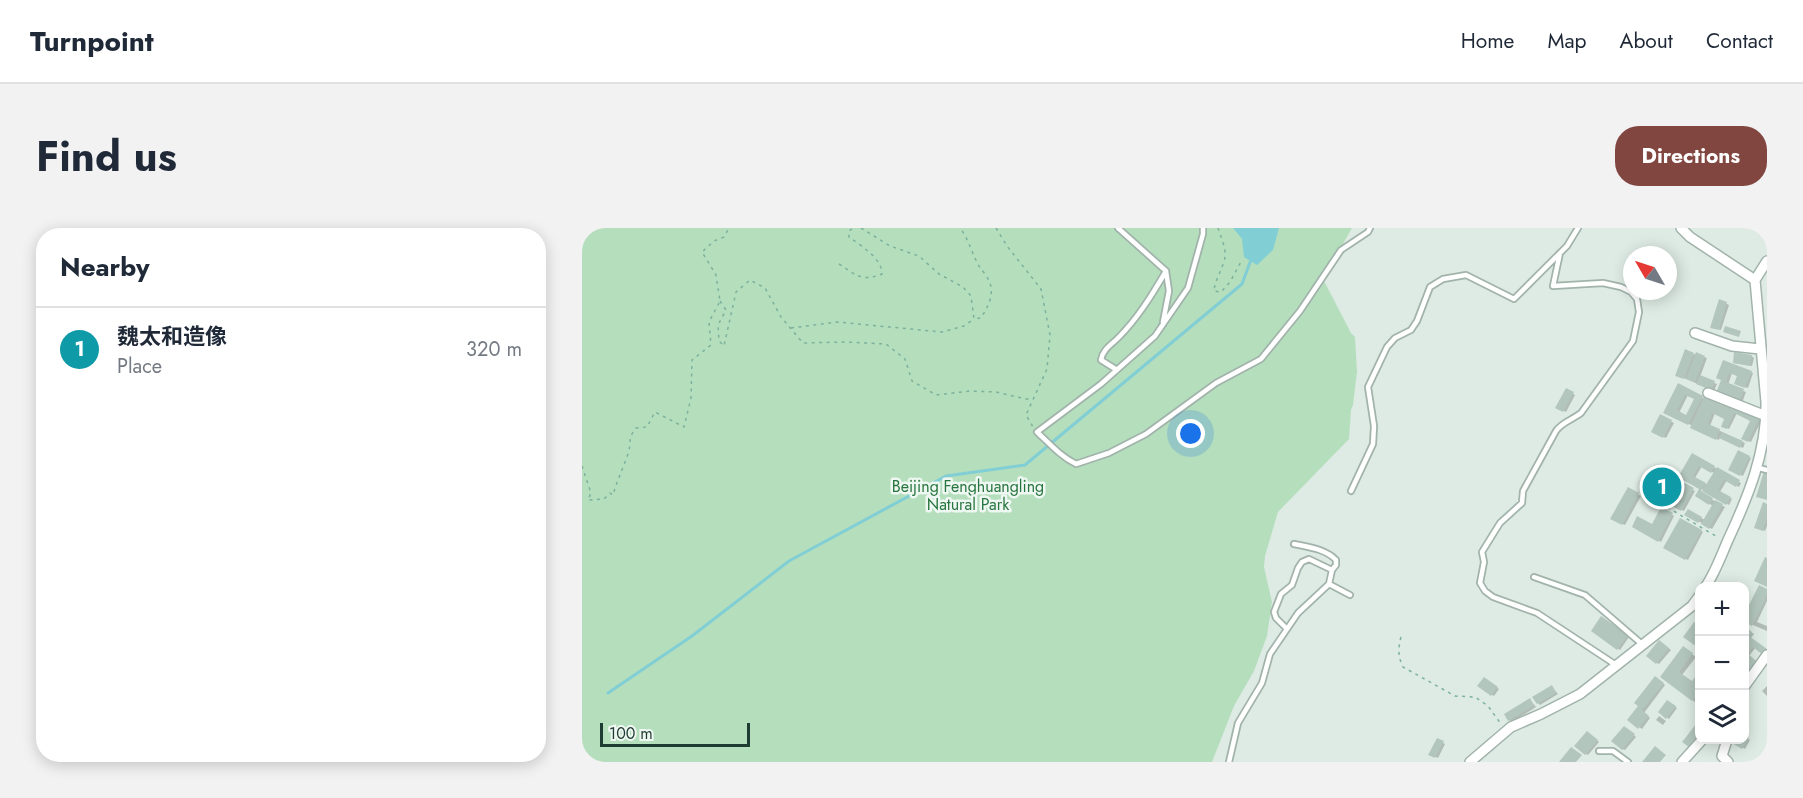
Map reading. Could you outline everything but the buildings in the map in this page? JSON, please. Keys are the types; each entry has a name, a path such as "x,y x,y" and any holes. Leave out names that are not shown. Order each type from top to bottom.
{"street":[{"path":"1681,228 1755,280"},
{"path":"1708,582 1763,469 1766,416 1755,280 1767,261"},
{"path":"1695,333 1732,346 1760,349"},
{"path":"1708,393 1766,416"},
{"path":"1470,762 1510,727 1580,694 1695,602"},
{"path":"1749,680 1767,655"},
{"path":"1682,762 1698,744"},
{"path":"1725,744 1722,756 1728,762"}],"lane":[{"path":"1118,228 1166,271 1169,291 1161,327"},
{"path":"1203,228 1188,288 1155,336 1117,370 1037,432 1054,450 1076,464 1109,453 1146,434 1216,383 1261,358 1300,311 1341,250 1368,232 1370,228"},
{"path":"1351,491 1373,444 1374,426 1368,387 1387,347 1395,338 1411,330 1417,321 1430,287 1443,279 1466,275 1514,299 1567,246 1578,228"},
{"path":"1560,253 1553,286 1603,283 1621,287 1631,292 1637,299 1639,312 1633,341 1581,413 1560,424 1523,491 1522,503 1500,523 1482,552 1484,562 1480,583 1493,597 1537,613 1616,665"},
{"path":"1117,370 1101,360 1102,352 1143,310 1166,271"},
{"path":"1229,762 1238,723 1262,682 1270,654 1298,613 1329,584 1332,570 1336,565 1333,556 1326,552 1294,544"},
{"path":"1286,628 1276,618 1274,612 1281,594 1292,585 1302,562 1309,559 1317,561 1332,570"},
{"path":"1534,577 1585,595 1643,645"},
{"path":"1329,584 1350,595"},
{"path":"1599,751 1613,752 1628,762"}],"path":[{"path":"729,228 724,237 714,241 702,252 716,275 720,301 726,310 718,325 719,341 724,346 736,292 750,280 765,288 781,317 803,343 886,344 905,359 912,381 936,395 970,391 996,392 1032,399"},
{"path":"838,264 859,277 870,279 882,274 883,270 877,261 849,237 849,231 853,228"},
{"path":"861,228 890,246 919,256 939,274 963,287 971,296 974,319"},
{"path":"790,328 837,322 942,332 964,327 974,319 981,318 992,295 991,284 978,266 967,238 960,228"},
{"path":"996,228 1041,289 1050,335 1047,369 1026,415 1037,432"},
{"path":"1218,228 1224,244 1225,257 1214,291 1221,292 1230,282 1242,260"},
{"path":"582,466 591,493 588,500 604,499 610,493 613,495 628,452 629,436 636,428 647,427 655,412 684,427 691,398 692,360 711,345 709,322 720,301"},
{"path":"1659,493 1655,500 1727,543"},
{"path":"1401,638 1399,653 1403,668 1455,696 1475,697 1488,706 1505,731"}],"green space":[{"name":"Beijing Fenghuangling Natural Park","path":"582,228 1352,228 1323,279 1355,337 1357,372 1349,439 1278,512 1264,567 1272,602 1267,636 1254,671 1234,706 1212,762 582,762"}],"water":[{"path":"1233,228 1279,228 1273,250 1257,265 1244,257 1242,239"}],"waterway":[{"path":"608,693 692,636 789,561 946,476 1025,465 1242,284 1252,257"}],"place":[{"name":"魏太和造像","path":"1662,487"}]}
